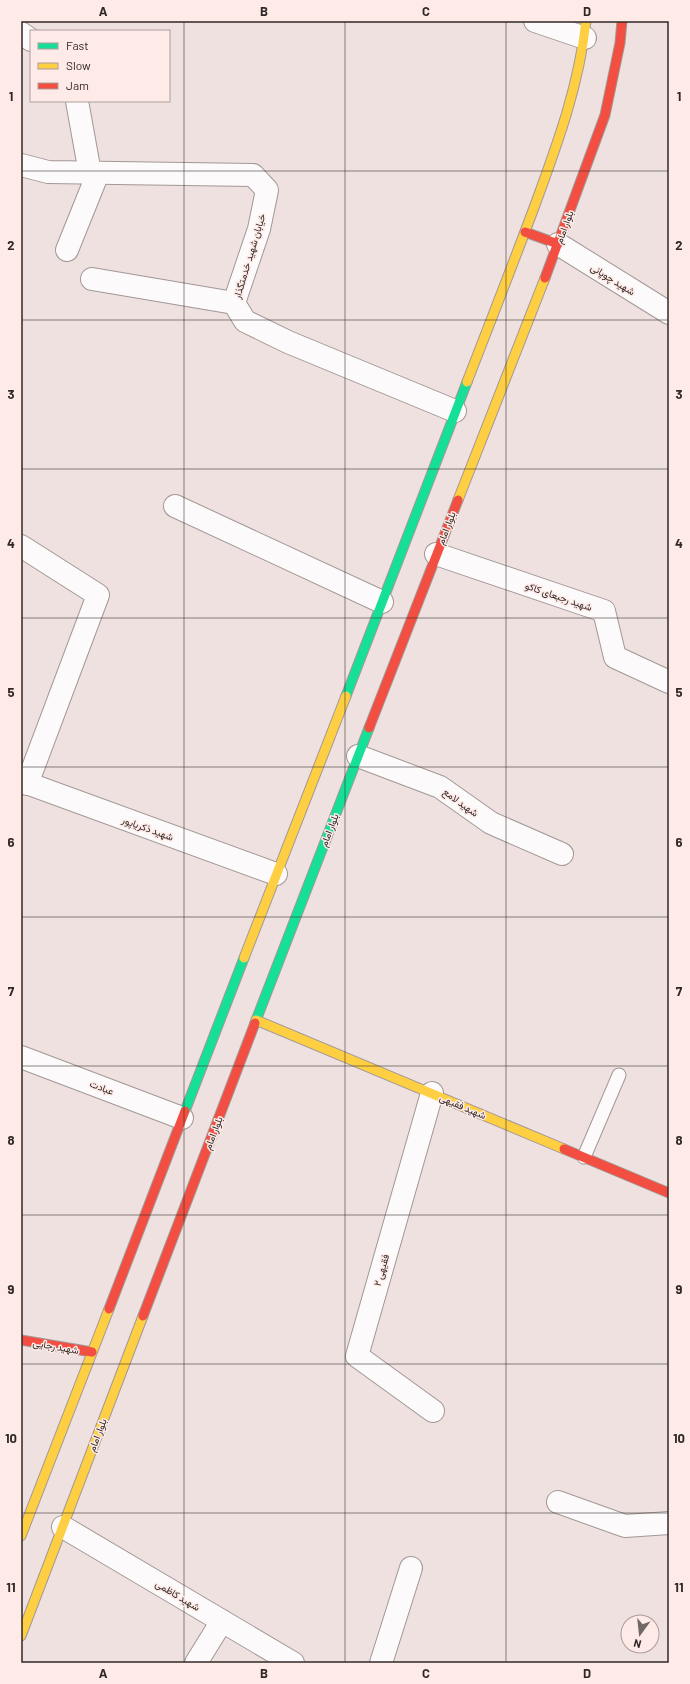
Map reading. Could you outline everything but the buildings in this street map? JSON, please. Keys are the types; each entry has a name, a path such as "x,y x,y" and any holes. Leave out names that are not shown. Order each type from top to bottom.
{"main road":[{"name":"بلوار امام","path":"21,1636 63,1527 121,1365 253,1018 358,756 558,244 605,115 620,42 622,21"},
{"path":"21,1536 95,1354 182,1118 228,1007 276,874 524,232 570,105 585,29"},
{"path":"524,232 558,244"},
{"name":"شهید فقیهی","path":"253,1018 669,1193"},
{"name":"شهید رجایی","path":"21,1340 95,1354"}],"street":[{"path":"535,21 585,29"},
{"path":"21,33 30,39"},
{"path":"67,250 94,173 77,102"},
{"name":"خیابان شهید خدمتگذار","path":"21,165 48,172 253,175 268,190 259,229 234,303 245,321 280,339 456,411"},
{"name":"شهید چوپانی","path":"558,244 669,313"},
{"path":"92,279 234,303"},
{"path":"175,506 382,602"},
{"path":"21,546 98,595 24,782"},
{"name":"شهید رجبعای کاکو","path":"436,554 604,611 615,657 669,682"},
{"name":"شهید لامع","path":"358,756 440,787 491,823 562,854"},
{"name":"شهید ذکریاپور","path":"24,782 276,874"},
{"name":"عبادت","path":"21,1057 182,1118"},
{"name":"فقیهی ۲","path":"432,1093 357,1356 433,1411"},
{"path":"558,1502 625,1526 669,1523"},
{"name":"شهید کاظمی","path":"63,1527 293,1663"},
{"path":"381,1663 411,1568"},
{"path":"196,1663 222,1621"}],"lane":[{"path":"584,1157 619,1075"}],"traffic: fast":[{"path":"346,696 467,382"},
{"path":"255,1023 369,728"},
{"path":"185,1111 244,958"}],"traffic: slow":[{"path":"467,382 527,227 559,138 573,92 583,45 586,21"},
{"path":"458,500 545,278"},
{"path":"244,958 346,696"},
{"path":"256,1020 564,1149"},
{"path":"21,1536 109,1309"},
{"path":"21,1636 143,1316"}],"traffic: jam":[{"path":"545,278 605,115 620,43 622,21"},
{"path":"525,232 558,244"},
{"path":"369,728 458,500"},
{"path":"143,1316 255,1023"},
{"path":"109,1309 185,1111"},
{"path":"564,1149 669,1193"},
{"path":"21,1340 92,1352"}]}
